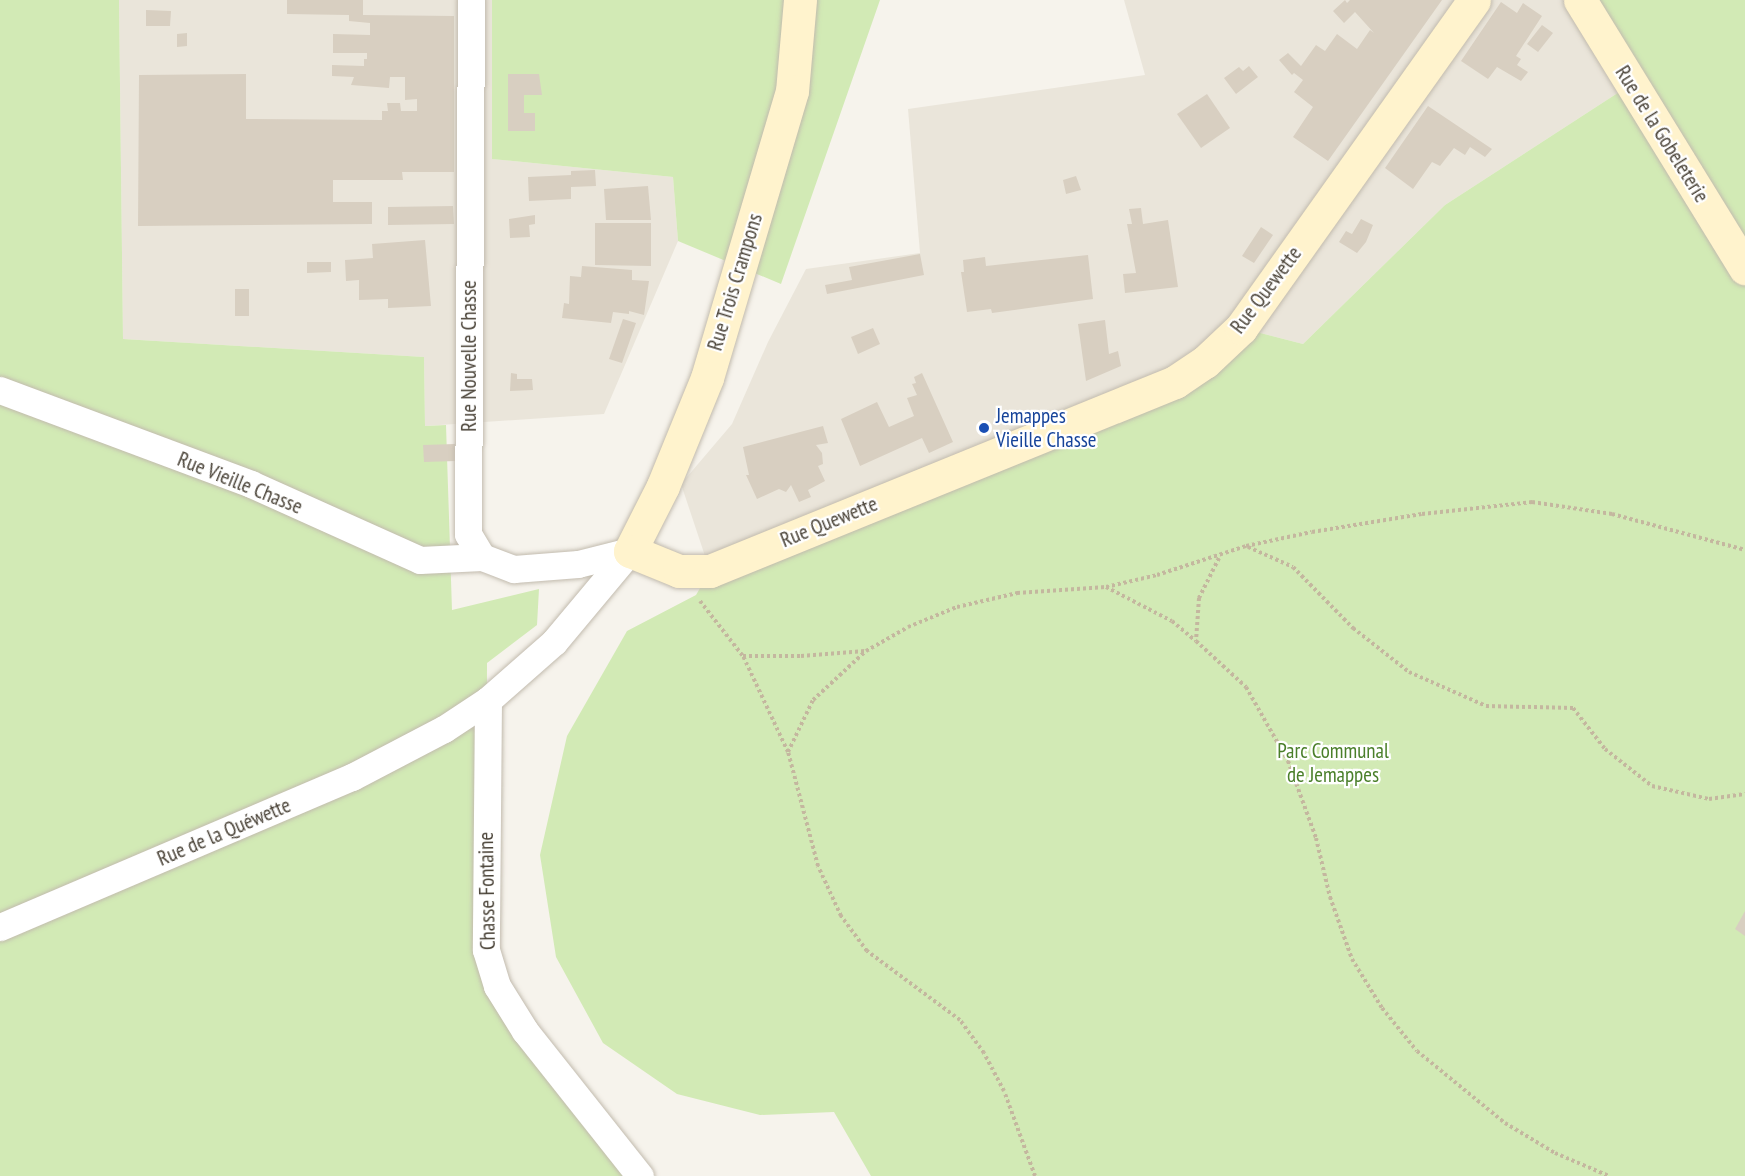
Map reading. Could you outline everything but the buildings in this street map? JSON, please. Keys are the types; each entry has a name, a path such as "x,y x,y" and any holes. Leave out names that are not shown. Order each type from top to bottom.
{"street":[{"name":"Rue Nouvelle Chasse","path":"471,0 468,534 482,557"},
{"name":"Rue Trois Crampons","path":"630,551 663,486 706,378 792,91 800,0"},
{"name":"Rue Quewette","path":"630,551 679,571 710,571 1175,382 1205,362 1241,328 1474,0"},
{"name":"Rue de la Gobeleterie","path":"1580,0 1745,268"},
{"name":"Rue Vieille Chasse","path":"0,390 251,484 420,560 482,557"},
{"path":"482,557 514,569 578,564 630,551"},
{"name":"Rue de la Quéwette","path":"0,927 352,777 444,729 488,700 554,642 630,551"},
{"name":"Chasse Fontaine","path":"488,700 484,903 486,951 494,977 525,1031 640,1176"}],"path":[{"path":"788,752 813,700 866,651 908,627 957,607 1017,593 1106,586 1220,557 1246,546 1312,532 1422,514 1532,502 1612,514 1745,550"},
{"path":"1246,546 1293,567 1353,628 1409,672 1486,706 1573,708 1605,749 1652,786 1709,799 1745,794"},
{"path":"1196,641 1199,598 1220,557"},
{"path":"679,571 743,656 788,752 818,866 841,916 867,951 960,1020 984,1053 1008,1100 1035,1176"},
{"path":"1106,586 1172,621 1246,687 1288,762 1316,838 1330,897 1352,959 1382,1008 1417,1051 1505,1123 1555,1153 1609,1176"},
{"path":"743,656 801,656 866,651"}],"shaded area":[{"path":"119,0 492,0 493,159 673,177 678,241 604,414 425,426 424,357 123,339"},
{"path":"1124,0 1579,0 1630,85 1445,205 1303,344 1241,328 1205,362 710,571 681,484 732,424 768,342 806,269 920,253 908,109 1145,75"}],"green space":[{"path":"0,0 119,0 123,339 424,357 425,426 446,425 452,610 539,589 537,625 487,663 486,951 640,1176 0,1176"},
{"path":"492,0 880,0 781,284 678,241 673,177 492,159"},
{"path":"1580,0 1745,0 1745,268"},
{"name":"Parc Communal de Jemappes","path":"1630,85 1745,278 1745,1176 871,1176 834,1112 760,1115 677,1094 603,1043 556,957 540,855 567,736 627,631 696,595 710,571 1175,382 1241,328 1303,344 1445,205"}],"place":[{"name":"Jemappes Vieille Chasse","path":"984,428"}]}
